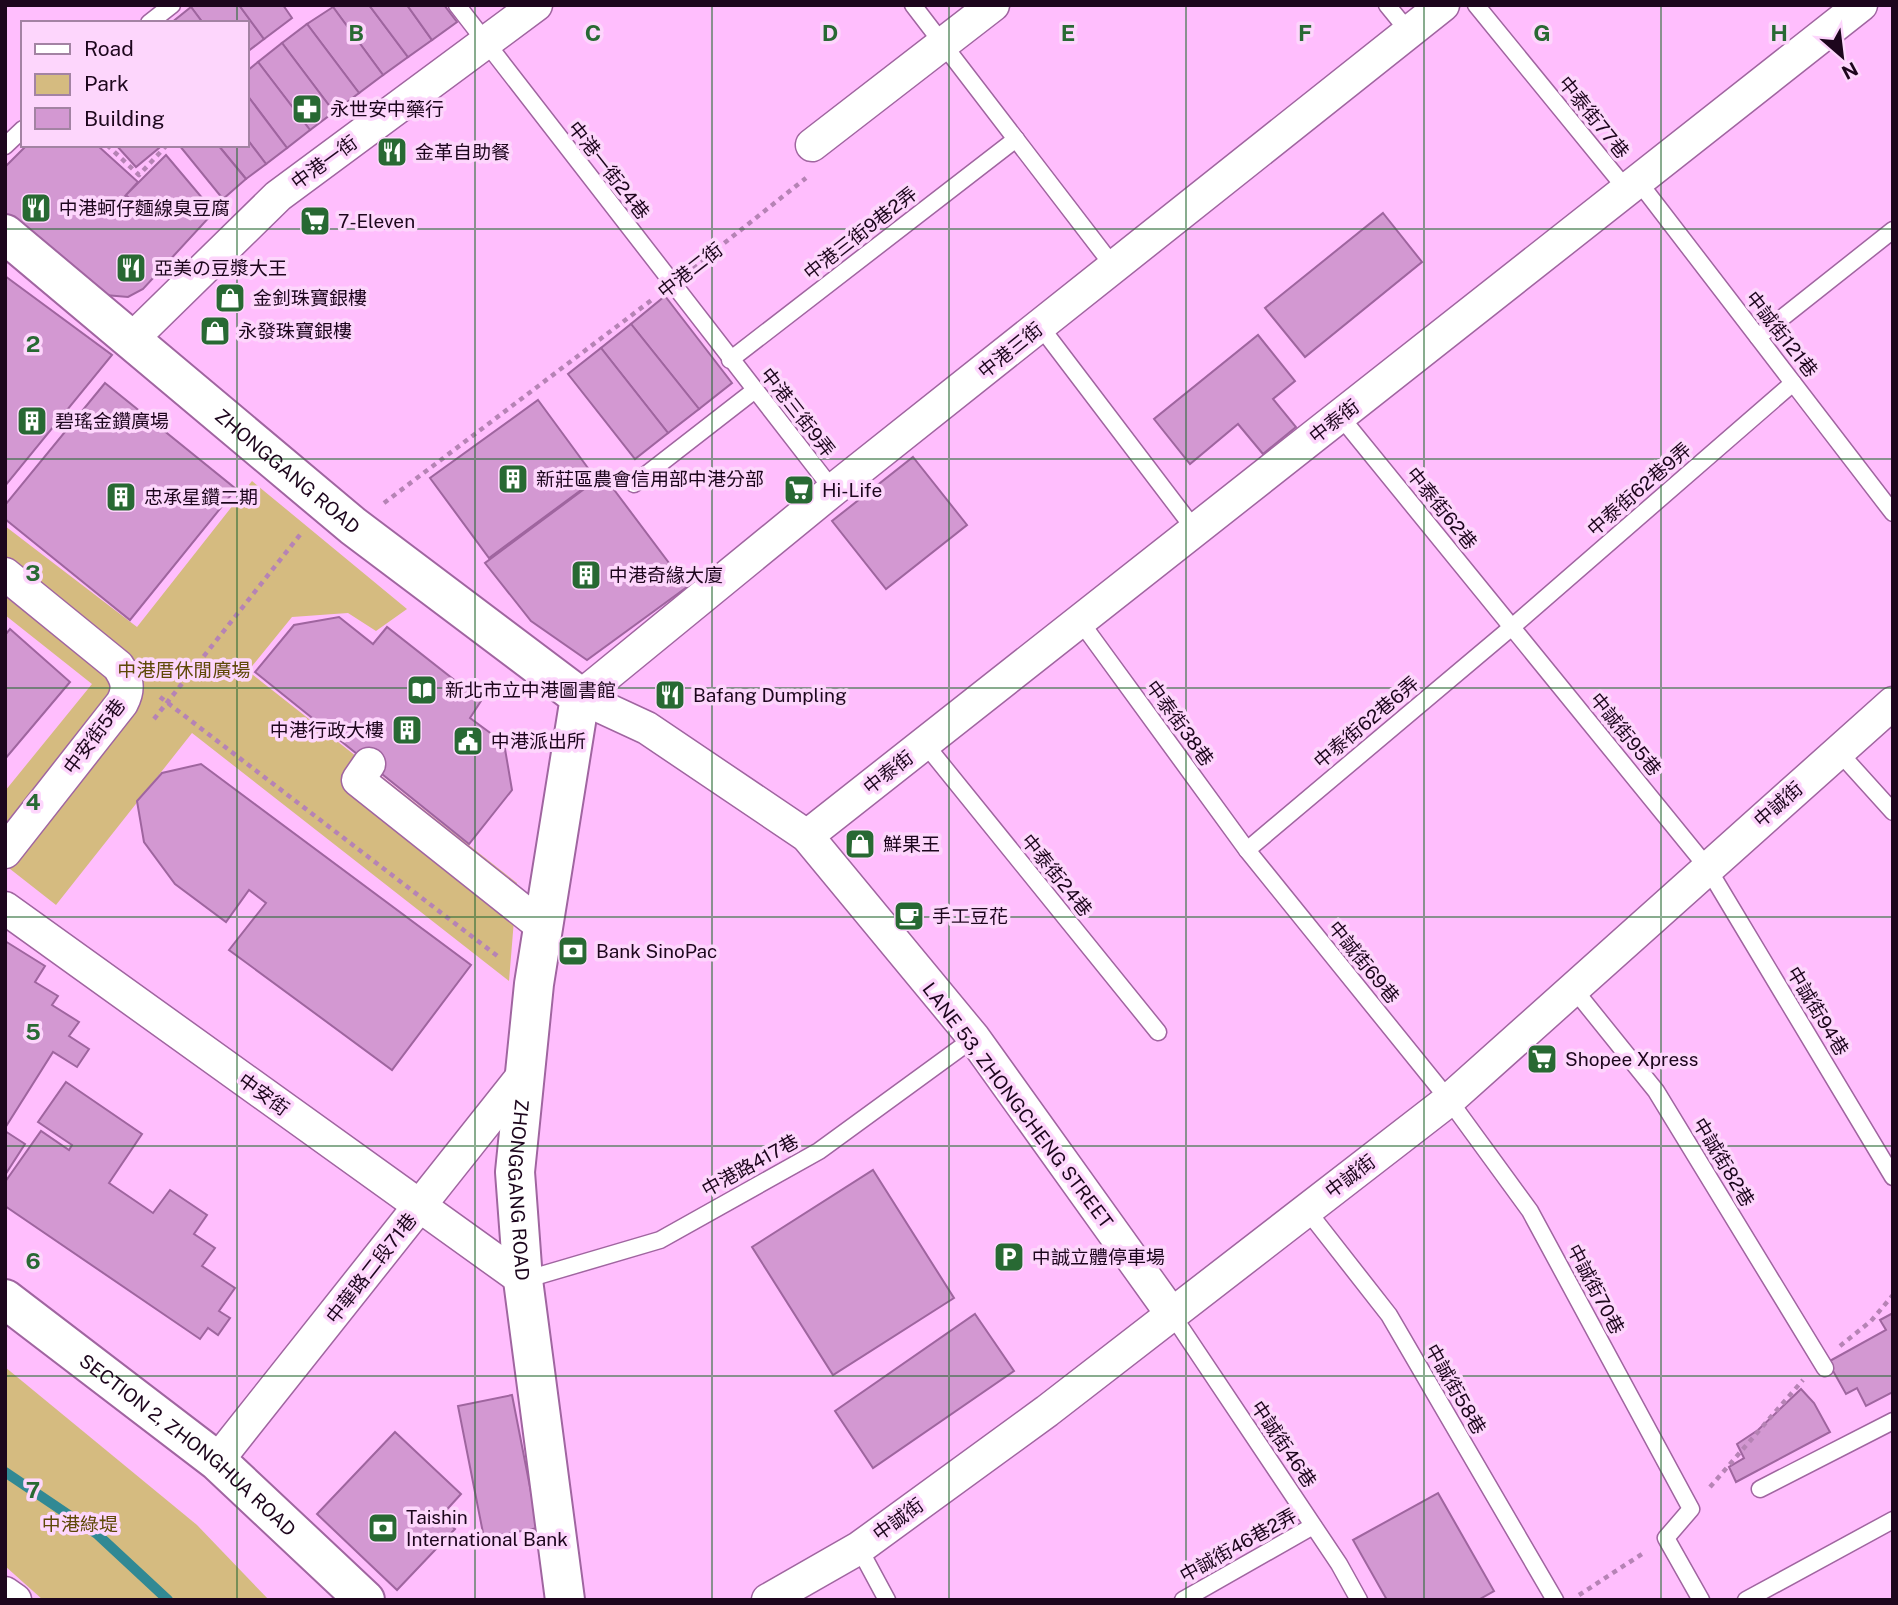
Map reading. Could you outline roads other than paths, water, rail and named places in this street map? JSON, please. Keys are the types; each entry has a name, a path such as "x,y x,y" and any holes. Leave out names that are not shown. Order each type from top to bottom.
{"street":[{"name":"中港一街","path":"131,341 278,196 536,5"},
{"path":"813,145 993,5"},
{"name":"中港三街","path":"580,697 833,490 1443,5"},
{"name":"中泰街","path":"807,836 1861,5"},
{"name":"ZHONGGANG ROAD","path":"5,234 339,515 580,697 647,729 807,836"},
{"name":"中安街5巷","path":"5,574 118,666 128,682 128,690 121,703 5,852"},
{"name":"ZHONGGANG ROAD","path":"565,1600 523,1280 515,1172 534,984 580,697"},
{"name":"中誠街","path":"768,1600 859,1548 1047,1411 1449,1100 1893,703"},
{"path":"369,764 358,780 543,927"},
{"name":"LANE 53, ZHONGCHENG STREET","path":"807,836 974,1038 1171,1313"},
{"name":"中安街","path":"5,908 523,1280"},
{"name":"中華路二段71巷","path":"217,1461 524,1074"},
{"name":"SECTION 2, ZHONGHUA ROAD","path":"5,1299 217,1461 365,1600"},
{"path":"5,1592 15,1600"}],"lane":[{"path":"152,21 172,5"},
{"name":"中港一街24巷","path":"457,5 730,360"},
{"path":"913,5 1114,267"},
{"path":"1387,5 1409,32"},
{"name":"中泰街77巷","path":"1476,5 1632,185"},
{"path":"5,146 21,131"},
{"name":"中港三街9巷2弄","path":"730,360 1016,139"},
{"name":"中誠街121巷","path":"1632,185 1758,337 1893,513"},
{"path":"1758,337 1893,230"},
{"path":"1040,326 1195,530"},
{"name":"中港三街9弄","path":"730,360 833,490"},
{"name":"中泰街62巷9弄","path":"1512,627 1793,383"},
{"path":"634,484 755,390"},
{"name":"中泰街62巷","path":"1340,416 1512,627"},
{"name":"中泰街38巷","path":"1080,621 1247,850"},
{"name":"中泰街62巷6弄","path":"1247,850 1512,627"},
{"name":"中誠街95巷","path":"1512,627 1707,867"},
{"name":"中泰街24巷","path":"925,744 1157,1032"},
{"path":"1838,751 1893,812"},
{"name":"中誠街69巷","path":"1247,850 1449,1100"},
{"name":"中誠街94巷","path":"1707,867 1893,1177"},
{"name":"中誠街82巷","path":"1573,989 1656,1091 1823,1364"},
{"name":"中港路417巷","path":"523,1280 660,1240 819,1151 974,1038"},
{"name":"中誠街70巷","path":"1449,1100 1530,1211 1691,1509 1666,1538 1701,1600"},
{"name":"中誠街58巷","path":"1307,1209 1389,1315 1555,1600"},
{"name":"中誠街46巷","path":"1171,1313 1314,1526 1359,1600"},
{"path":"1760,1489 1893,1421"},
{"path":"1746,1600 1893,1520"},
{"name":"中誠街46巷2弄","path":"1183,1600 1314,1526"},
{"path":"859,1548 887,1600"}],"waterway":[{"path":"5,1472 97,1534 168,1600"}],"place":[{"name":"永世安中藥行","path":"307,109"},
{"name":"金革自助餐","path":"392,152"},
{"name":"中港蚵仔麵線臭豆腐","path":"36,208"},
{"name":"7-Eleven","path":"315,221"},
{"name":"亞美の豆漿大王","path":"131,268"},
{"name":"金釗珠寶銀樓","path":"230,298"},
{"name":"永發珠寶銀樓","path":"215,331"},
{"name":"碧瑤金鑽廣場","path":"32,421"},
{"name":"新莊區農會信用部中港分部","path":"513,479"},
{"name":"Hi-Life","path":"799,490"},
{"name":"忠承星鑽二期","path":"121,497"},
{"name":"中港奇緣大廈","path":"586,575"},
{"name":"新北市立中港圖書館","path":"422,690"},
{"name":"Bafang Dumpling","path":"670,695"},
{"name":"中港行政大樓","path":"407,730"},
{"name":"中港派出所","path":"468,741"},
{"name":"鮮果王","path":"860,844"},
{"name":"手工豆花","path":"909,916"},
{"name":"Bank SinoPac","path":"573,951"},
{"name":"Shopee Xpress","path":"1542,1059"},
{"name":"中誠立體停車場","path":"1009,1257"},
{"name":"Taishin International Bank","path":"383,1528"}],"park label":[{"name":"中港厝休閒廣場","path":"184,670"},
{"name":"中港綠堤","path":"80,1524"}]}
